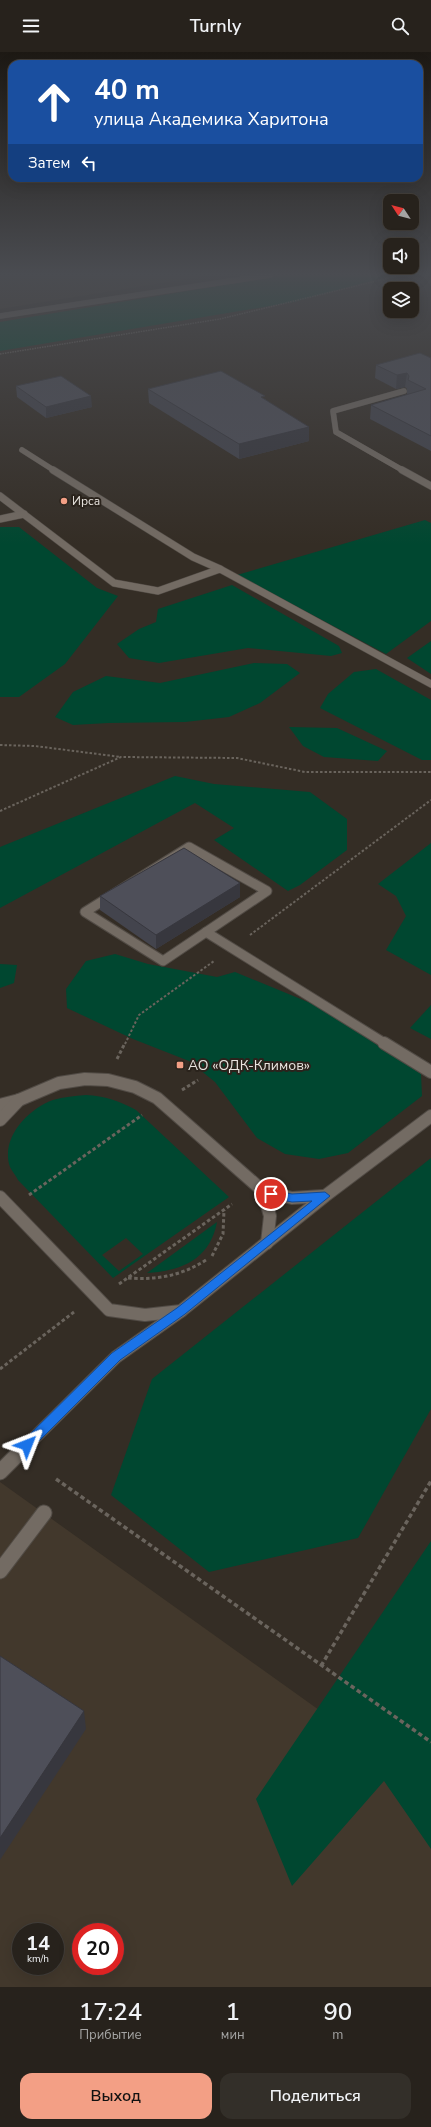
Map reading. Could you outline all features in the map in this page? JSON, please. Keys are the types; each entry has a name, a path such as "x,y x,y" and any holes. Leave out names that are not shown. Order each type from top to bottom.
{"street":[{"path":"404,391 333,411 336,432 431,486"},
{"path":"22,450 193,557 220,569 431,684"},
{"path":"0,496 114,584 158,590 220,569"},
{"path":"0,519 24,514"},
{"path":"189,847 267,891 206,932 163,961 86,912 189,847"},
{"path":"206,932 431,1072"},
{"path":"0,1105 19,1100 59,1083 85,1079 108,1080 135,1087 162,1102 263,1191 279,1197 292,1198 325,1196"},
{"path":"0,1120 19,1100"},
{"path":"0,1472 116,1356 181,1311 325,1196 431,1116"},
{"path":"263,1191 270,1216 267,1243"},
{"path":"0,1197 109,1310 121,1314 144,1316 155,1316 181,1311"},
{"path":"0,1571 44,1513"}],"path":[{"path":"0,745 35,746 121,757 237,758 305,772 431,772"},
{"path":"0,811 121,757"},
{"path":"108,1080 139,1015 431,800"},
{"path":"13,1211 31,1193 162,1102 198,1080"},
{"path":"119,1284 232,1204"},
{"path":"128,1278 151,1280 174,1277 195,1268 212,1255 222,1241 226,1225 224,1210"},
{"path":"0,1369 74,1312"},
{"path":"56,1479 431,1742"},
{"path":"321,1666 431,1481"}],"shaded area":[{"path":"0,1482 431,1790 431,1987 0,1987"}],"green space":[{"path":"425,520 431,523 431,621 386,654 237,575"},
{"path":"0,527 19,527 97,588 118,596 65,664 19,697 0,697"},
{"path":"232,585 339,646 342,653 331,656 248,648 159,663 129,658 117,644 139,629 156,622 158,609"},
{"path":"431,641 431,674 407,658"},
{"path":"254,663 287,664 300,673 260,703 229,717 185,722 73,725 55,717 73,692 106,676 160,683"},
{"path":"376,669 431,700 431,760 422,760 320,708 328,694 354,672"},
{"path":"289,727 337,728 387,751 378,761 324,757 303,746"},
{"path":"175,776 214,784 310,792 347,819 347,850 300,885 288,891 214,840 234,828 195,803 0,908 0,847"},
{"path":"431,843 431,975 386,950 406,916 396,896 378,884"},
{"path":"115,954 148,964 217,977 235,972 320,1007 421,1074 422,1096 348,1153 319,1159 285,1154 257,1138 215,1082 189,1061 133,1039 67,1008 66,989 86,961"},
{"path":"0,964 17,965 14,983 0,988"},
{"path":"431,1005 431,1039 410,1028"},
{"path":"86,1095 106,1098 136,1110 229,1197 113,1278 18,1180 10,1167 8,1156 9,1146 18,1126 34,1110 53,1100","holes":["126,1238 143,1254 119,1271 102,1255"]},
{"path":"431,1158 431,1409 358,1538 209,1572 111,1495 152,1379"},
{"path":"217,1222 208,1245 201,1254 192,1261 183,1266 172,1269 147,1273"},
{"path":"431,1541 431,1849 384,1781 292,1886 256,1799"}],"building":[{"path":"377,365 431,365 431,436 371,405 426,389 408,380 409,376 407,373 397,375"},
{"path":"221,371 265,396 261,397 309,427 239,444 148,389"},
{"path":"61,376 91,396 46,407 16,386"},
{"path":"184,848 240,883 156,935 100,896"},
{"path":"0,1656 84,1711 0,1838"}],"place":[{"name":"Ирса","path":"64,501"},
{"name":"АО «ОДК-Климов»","path":"180,1065"}],"route":[{"path":"27,1445 116,1356 181,1311 325,1196 292,1198 279,1197 271,1194"}]}
